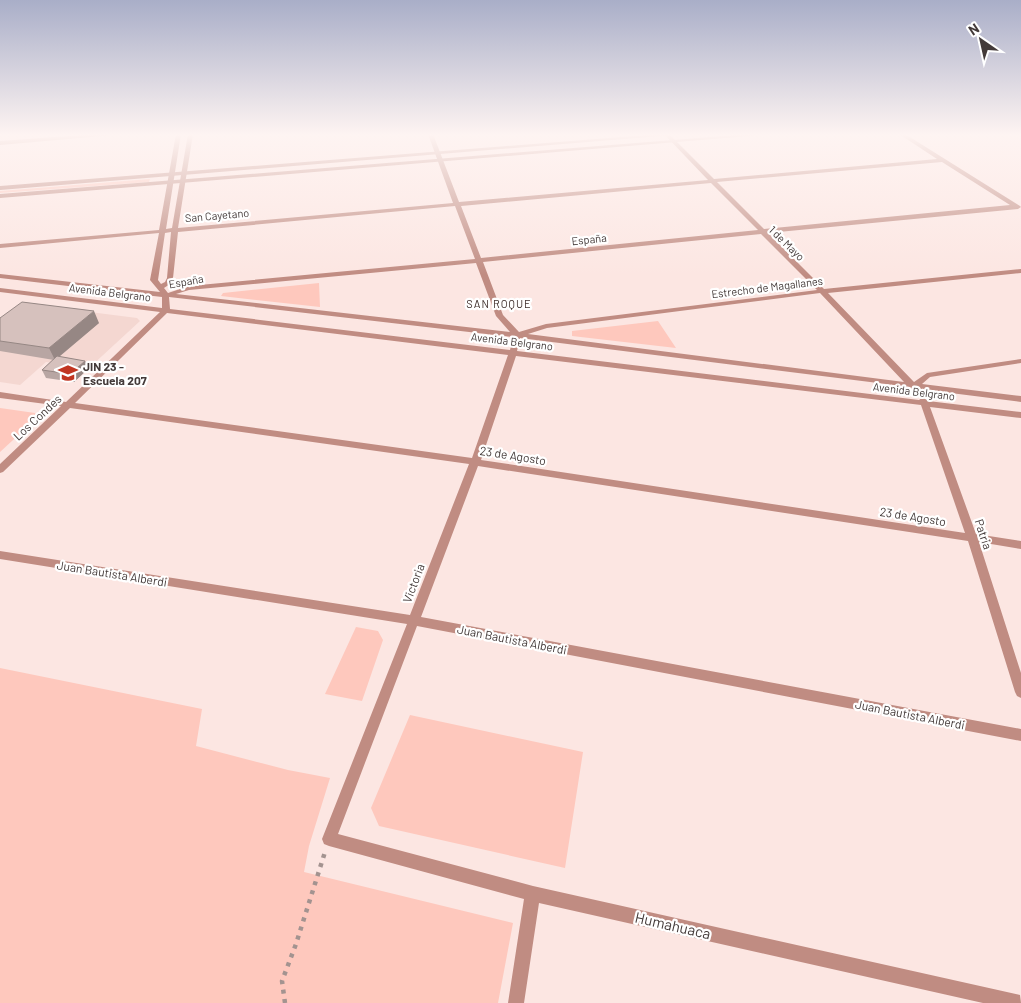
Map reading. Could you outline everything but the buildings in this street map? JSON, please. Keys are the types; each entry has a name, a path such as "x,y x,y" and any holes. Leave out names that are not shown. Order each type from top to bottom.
{"street":[{"path":"0,188 89,181"},
{"path":"0,196 195,181"},
{"path":"447,181 500,316 517,335"},
{"name":"San Cayetano","path":"0,246 725,181"},
{"path":"976,181 1019,208"},
{"path":"162,291 170,278 182,182"},
{"name":"1 de Mayo","path":"712,182 822,291 914,387"},
{"path":"166,310 162,291 154,280 170,183"},
{"name":"España","path":"162,291 478,262 760,231 1019,208"},
{"name":"Estrecho de Magallanes","path":"517,335 546,326 822,291 1021,271"},
{"name":"Avenida Belgrano","path":"0,276 162,291 1021,399"},
{"name":"Avenida Belgrano","path":"0,290 1021,415"},
{"name":"Los Condes","path":"0,470 166,310"},
{"name":"Victoria","path":"329,839 475,462 513,353 517,335"},
{"path":"914,387 927,375 1021,361"},
{"name":"Patria","path":"914,387 926,404 972,538 1021,692"},
{"name":"23 de Agosto","path":"0,395 475,462 1021,545"},
{"name":"Juan Bautista Alberdi","path":"0,555 413,620 1021,735"},
{"name":"Humahuaca","path":"329,839 533,894 1020,1003"},
{"path":"516,1003 533,894"}],"path":[{"path":"286,1003 282,981 296,944 329,839"}],"shaded area":[{"path":"127,181 149,181 0,193 0,191"},
{"path":"319,283 320,307 221,296 223,293"},
{"path":"35,305 137,318 140,321 89,368 46,362 20,385 0,382 0,332"},
{"path":"658,321 676,348 572,336 572,331"},
{"path":"0,408 35,413 37,418 0,452"},
{"path":"356,627 378,631 383,640 362,701 325,694"},
{"path":"0,668 202,709 196,746 288,770 330,778 309,846 304,872 513,923 498,1003 0,1003"},
{"path":"410,715 583,752 565,868 379,826 371,808"}],"place":[{"name":"JIN 23 - Escuela 207","path":"68,373"}],"district":[{"name":"SAN ROQUE","path":"499,303"}]}
